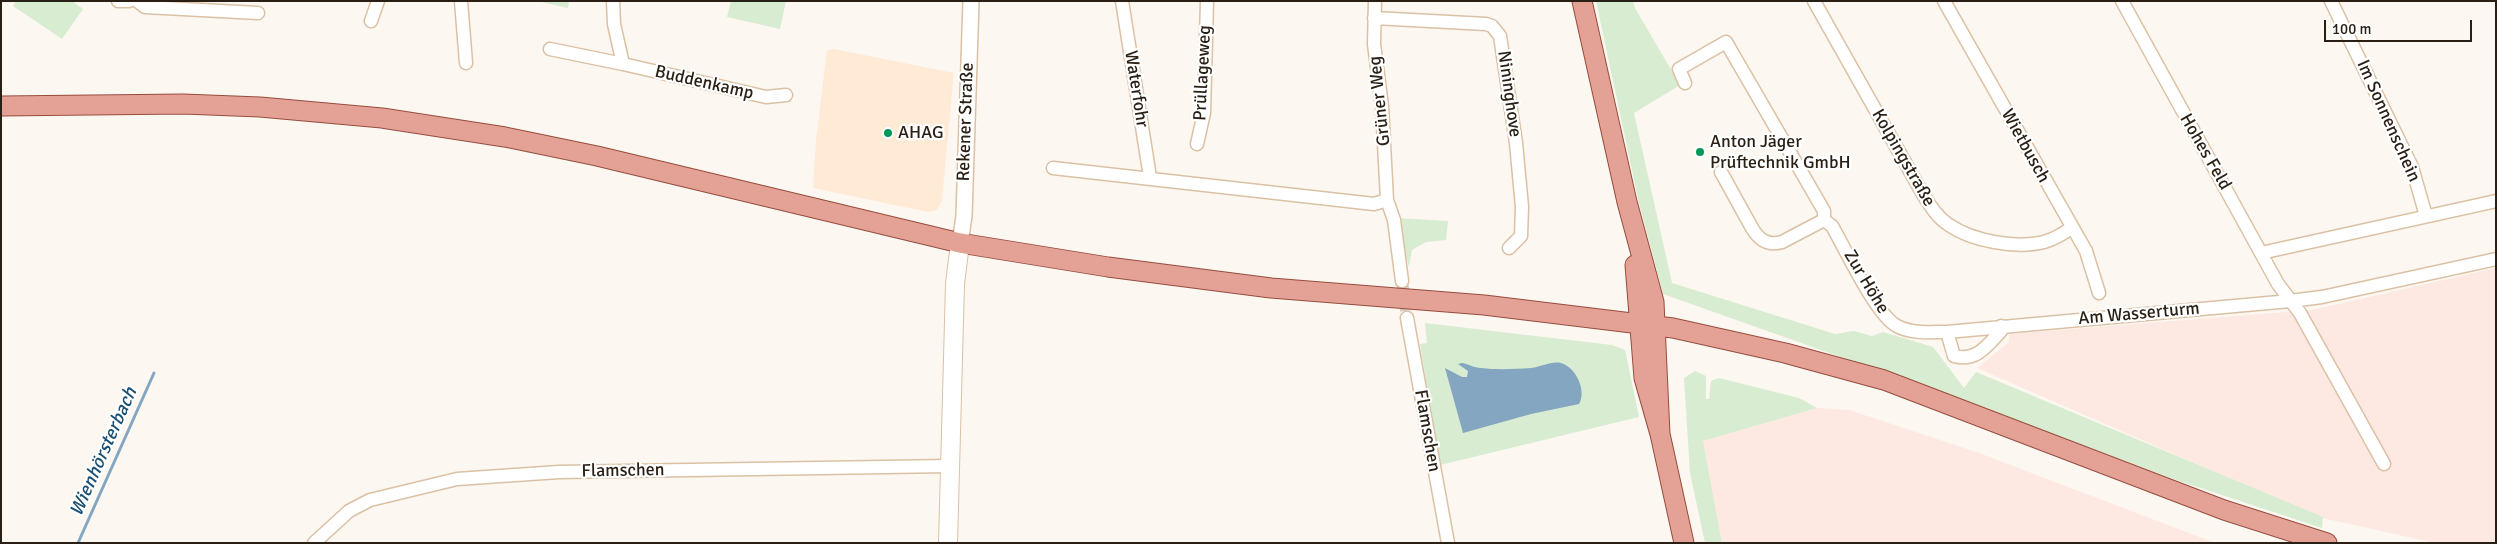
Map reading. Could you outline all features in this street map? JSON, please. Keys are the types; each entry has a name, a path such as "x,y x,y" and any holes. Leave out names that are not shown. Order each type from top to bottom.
{"main road":[{"path":"1582,1 1627,202 1654,302 1647,324 1660,434 1684,543"},
{"path":"1,106 183,104 260,107 382,118 505,138 597,156 960,242 1108,267 1271,288 1484,305 1647,324 1785,353 1884,380 2224,510 2327,543"},
{"path":"948,543 955,284 960,242"}],"street":[{"path":"118,1 129,1"},
{"path":"137,1 145,7 258,14"},
{"path":"371,21 378,1"},
{"path":"461,1 466,64"},
{"path":"613,1 614,24 623,64"},
{"name":"Rekener Straße","path":"960,242 964,216 971,1"},
{"name":"Waterfohr","path":"1122,1 1150,178"},
{"name":"Prüllageweg","path":"1197,144 1204,113 1207,1"},
{"name":"Grüner Weg","path":"1374,1 1374,44 1382,106 1387,200 1394,220 1402,281"},
{"name":"Kolpingstraße","path":"1814,1 1935,214 1947,224 1977,237 2016,244 2043,242 2060,236 2071,228"},
{"name":"Wietbusch","path":"1944,1 2086,252 2099,293"},
{"name":"Hohes Feld","path":"2122,1 2278,284 2290,301"},
{"name":"Im Sonnenschein","path":"2331,1 2412,167 2426,216"},
{"name":"Nininghove","path":"1374,18 1486,24 1497,31 1502,45 1516,143 1522,207 1521,236 1509,248"},
{"name":"Zur Höhe","path":"1685,83 1679,69 1726,42 1824,211 1824,220 1832,226 1883,316 1897,326 1907,329 1947,332 1988,327"},
{"name":"Buddenkamp","path":"550,49 766,97 786,95"},
{"path":"1053,168 1374,204 1387,200"},
{"path":"1721,172 1757,237 1763,241 1775,244 1782,242 1824,220"},
{"path":"2262,253 2496,200"},
{"name":"Am Wasserturm","path":"1988,327 2322,297 2496,259"},
{"path":"2290,301 2300,313 2384,464"},
{"name":"Flamschen","path":"1407,318 1448,543"},
{"path":"1947,332 1954,356 1963,359 1973,357 1983,350 2001,331 2001,326"},
{"name":"Flamschen","path":"314,543 349,511 370,500 457,479 559,472 949,466"}],"shaded area":[{"path":"834,49 954,73 942,200 937,210 928,212 813,188 816,140 827,50"},
{"path":"2496,268 2496,543 2435,543 2318,517 1977,368 2009,342 2009,334 2312,310"},
{"path":"1817,408 1849,410 1979,453 2215,543 1722,543 1703,441"}],"green space":[{"path":"16,1 72,1 83,9 62,39 13,6"},
{"path":"537,1 569,1 568,8"},
{"path":"731,1 786,1 780,29 727,17"},
{"path":"1596,1 1633,1 1635,8 1680,85 1634,113 1672,283 1835,334 1854,331 1872,336 1883,332 1933,347 1964,388 1976,372 2323,517 2322,528 2173,479 1959,399 1663,294 1639,203"},
{"path":"1396,218 1448,221 1446,240 1426,242 1412,250 1409,267"},
{"path":"1425,323 1612,345 1625,350 1639,417 1440,465 1420,344 1427,343"},
{"path":"1695,371 1706,376 1706,399 1709,399 1711,381 1719,378 1799,398 1817,408 1703,441 1722,543 1705,543 1690,473 1684,378"}],"water":[{"path":"1462,363 1478,368 1500,369 1531,368 1561,363 1571,369 1579,380 1582,393 1581,399 1579,404 1531,414 1463,433 1445,368 1462,377 1467,377 1468,371 1458,364"}],"waterway":[{"name":"Wienhörsterbach","path":"78,543 154,373"}],"tunnel":[{"path":"1402,281 1407,318"}],"place":[{"name":"AHAG","path":"888,133"},
{"name":"Anton Jäger Prüftechnik GmbH","path":"1700,152"}]}
